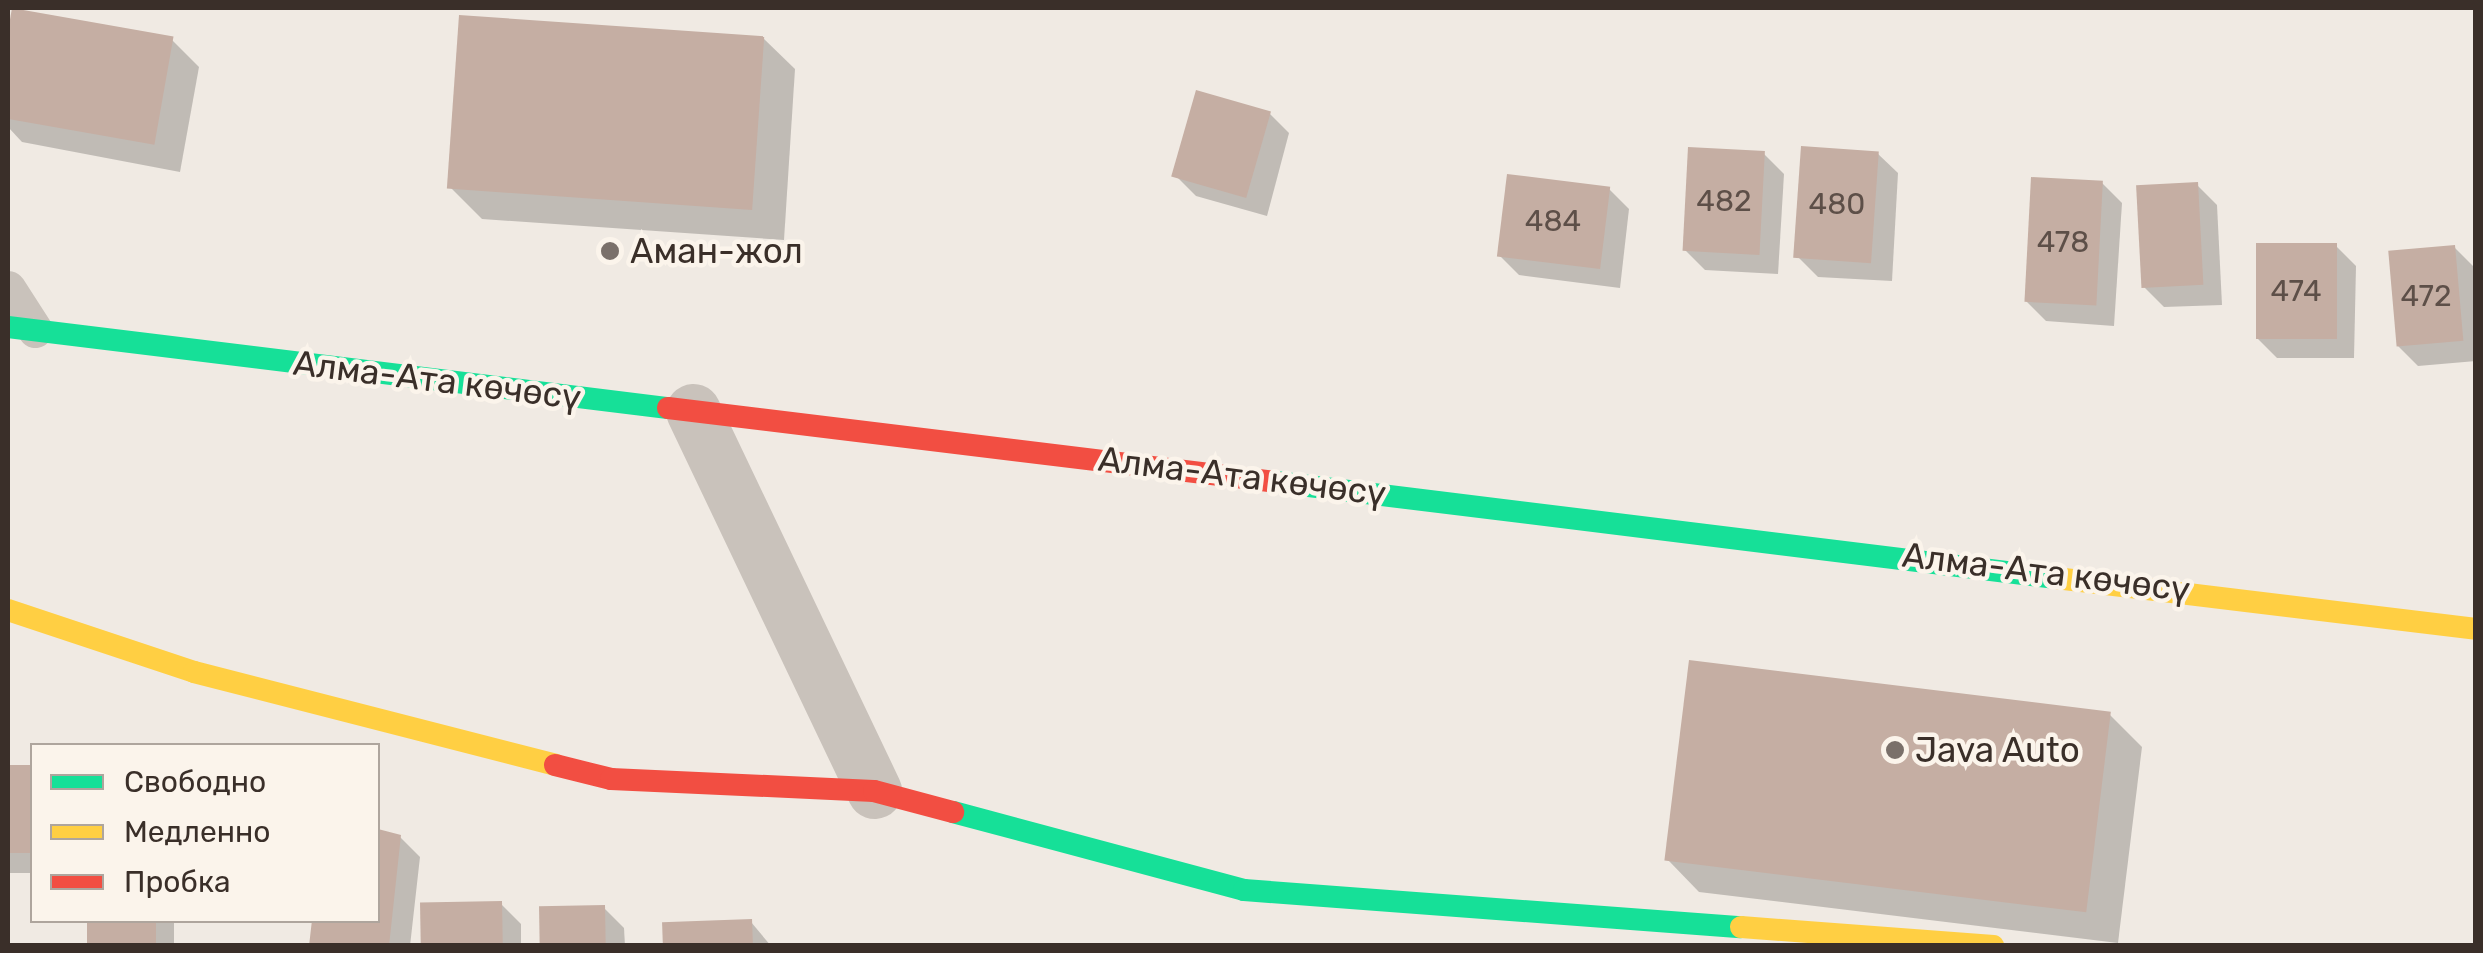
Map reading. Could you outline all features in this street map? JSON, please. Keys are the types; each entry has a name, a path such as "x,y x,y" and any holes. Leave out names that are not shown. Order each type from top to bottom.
{"main road":[{"name":"Алма-Ата көчөсү","path":"21,328 2476,628"},
{"path":"8,610 194,672 611,779 874,792 1244,890 1718,930 1994,946"}],"street":[{"path":"693,411 874,792"}],"lane":[{"path":"8,288 21,328"}],"building":[{"path":"12,8 174,36 154,145 8,119 8,31"},
{"path":"459,15 764,36 752,210 447,189"},
{"path":"1196,90 1271,111 1246,198 1171,177"},
{"path":"1801,146 1879,151 1871,263 1793,258"},
{"path":"1688,147 1765,151 1759,255 1683,251"},
{"path":"1507,174 1610,187 1600,269 1497,256"},
{"path":"2031,177 2103,181 2096,306 2024,302"},
{"path":"2198,182 2203,285 2141,288 2136,185"},
{"path":"2256,243 2337,243 2337,339 2256,339"},
{"path":"2455,245 2463,341 2397,346 2388,251"},
{"path":"1689,660 2111,712 2086,912 1664,860"},
{"path":"8,765 30,765 30,853 8,853"},
{"path":"380,830 401,835 389,946 309,946 312,923 380,923"},
{"path":"502,901 503,946 421,946 420,902"},
{"path":"605,905 606,946 540,946 539,906"},
{"path":"752,919 753,946 663,946 662,922"},
{"path":"87,923 156,923 156,946 87,946"}],"traffic: fast":[{"path":"8,327 668,408"},
{"path":"1276,482 2056,578"},
{"path":"953,812 1244,890 1741,927"}],"traffic: slow":[{"path":"2056,578 2476,629"},
{"path":"8,610 194,672 555,765"},
{"path":"1741,927 1993,946"}],"traffic: jam":[{"path":"668,408 1276,482"},
{"path":"555,765 611,779 874,791 953,812"}],"place":[{"name":"Аман-жол","path":"610,251"},
{"name":"Java Auto","path":"1895,750"}]}
